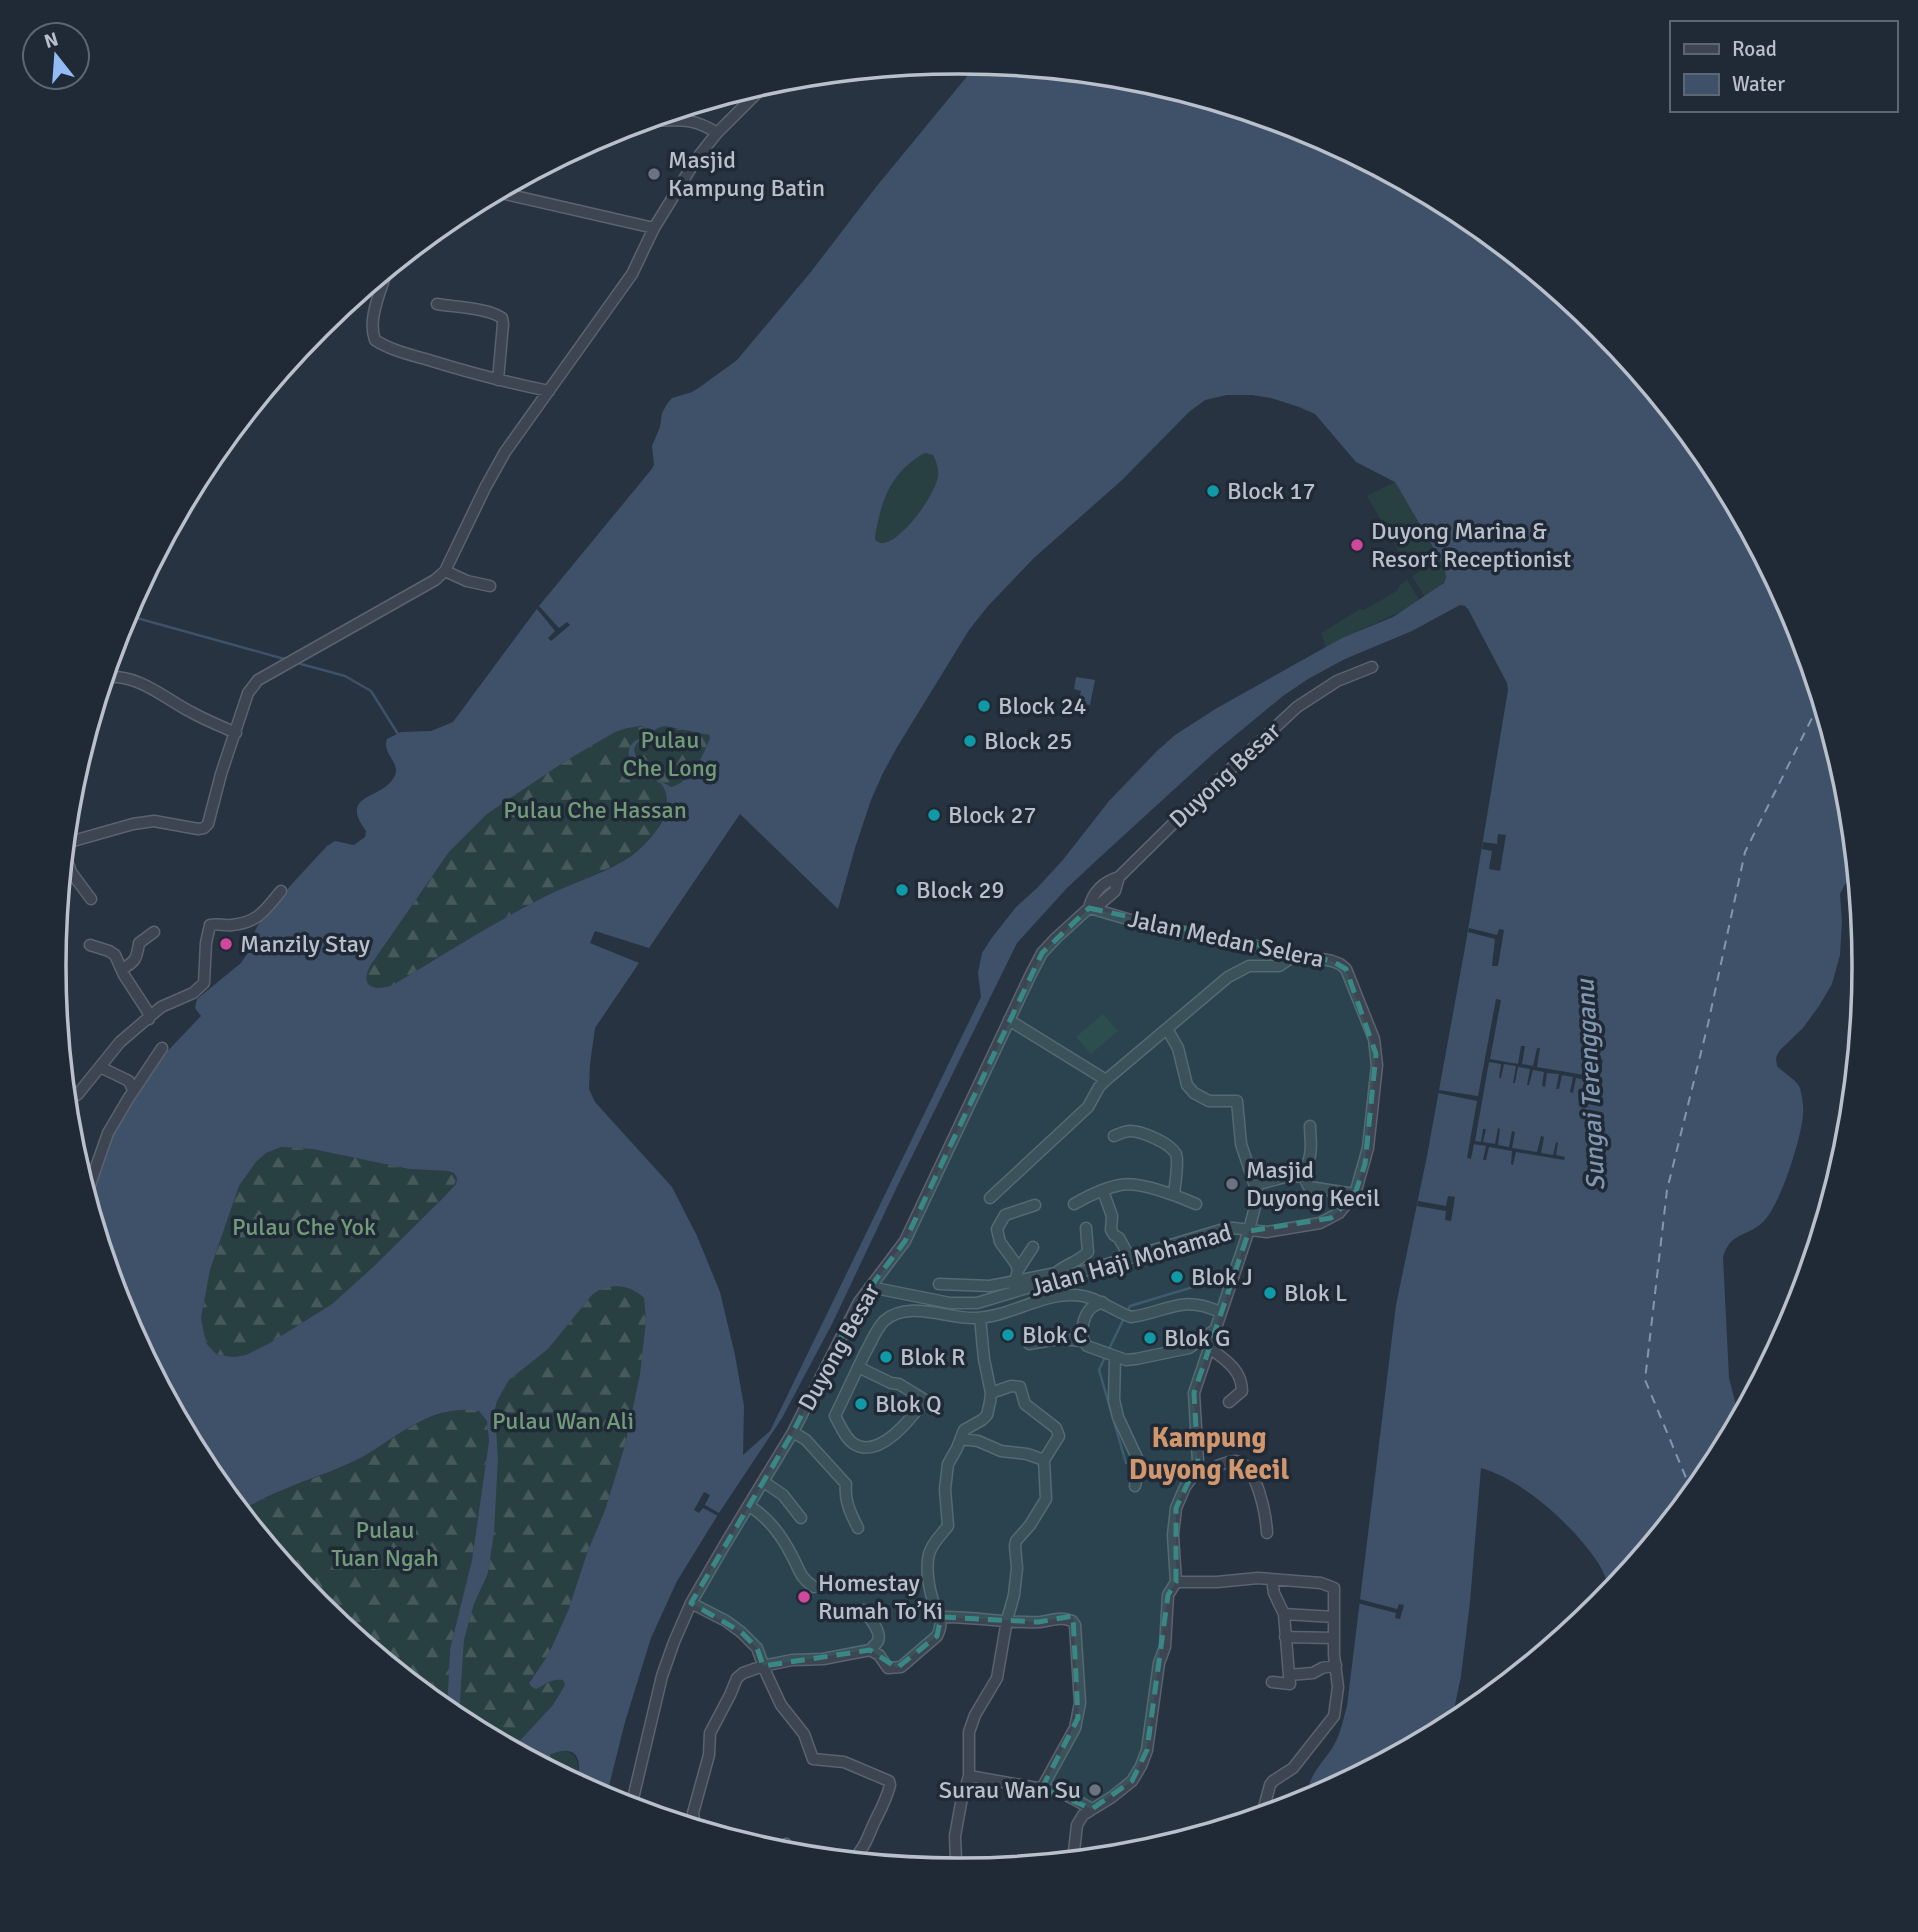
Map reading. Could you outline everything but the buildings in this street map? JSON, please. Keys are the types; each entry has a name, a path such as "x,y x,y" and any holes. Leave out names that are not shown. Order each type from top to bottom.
{"street":[{"path":"76,840 154,821 204,828 208,824 221,774 248,693 258,680 435,580 445,571 485,488 506,452 632,274 654,228 697,158 717,133 751,99"},
{"path":"674,120 690,120 717,133"},
{"path":"510,195 654,228"},
{"path":"383,285 372,331 375,340 404,352 498,380 549,391"},
{"path":"437,304 498,314 502,318 498,380"},
{"path":"445,571 467,581 490,586"},
{"name":"Duyong Besar","path":"633,1797 662,1676 691,1603 793,1432 848,1323 870,1287 905,1241 1042,953 1089,908 1092,896 1107,881 1119,877 1297,707 1337,681 1372,667"},
{"path":"115,677 123,677 145,685 191,712 236,733"},
{"path":"72,873 91,899"},
{"path":"76,1095 120,1042 161,1007 193,993 204,983 206,943 210,925 228,926 255,920 281,891"},
{"name":"Jalan Medan Selera","path":"1089,908 1144,924 1332,961 1346,969 1374,1039 1377,1065 1372,1127 1365,1164 1354,1194 1339,1213 1320,1223 1276,1231 1249,1230"},
{"path":"121,969 132,964 141,940 154,932"},
{"path":"90,945 112,952 148,1012 149,1019"},
{"path":"990,1198 1088,1107 1099,1087 1239,970 1249,965 1279,966 1297,954"},
{"path":"1009,1020 1107,1080"},
{"name":"Jalan Haji Mohamad","path":"870,1287 964,1305 1012,1294 1057,1276 1130,1258 1224,1229 1249,1230 1258,1195 1241,1144 1237,1101 1209,1101 1194,1093 1187,1085 1178,1048 1167,1029"},
{"path":"93,1178 108,1133 162,1048"},
{"path":"100,1067 129,1081 133,1090"},
{"path":"1310,1126 1310,1156 1305,1177 1309,1187 1354,1194"},
{"path":"1114,1136 1126,1132 1140,1132 1174,1151 1177,1160 1174,1194"},
{"path":"1255,1185 1289,1176 1305,1177"},
{"path":"1074,1203 1122,1184 1131,1184 1174,1194 1196,1204"},
{"path":"1103,1191 1112,1216 1111,1230 1119,1238 1130,1258"},
{"path":"1018,1270 1000,1242 998,1229 1005,1215 1035,1205"},
{"path":"939,1284 990,1286 1057,1276 1064,1266 1081,1259 1088,1252 1086,1228"},
{"path":"1074,1851 1077,1825 1083,1815 1132,1781 1147,1750 1159,1662 1165,1647 1168,1595 1176,1582 1173,1535 1176,1508 1185,1487 1194,1476 1198,1462 1193,1399 1213,1331 1249,1230"},
{"path":"1012,1294 1018,1270 1033,1247"},
{"path":"858,1367 891,1383 899,1384 925,1400 902,1428 884,1441 868,1447 860,1447 849,1440 835,1416 858,1367 883,1322 899,1312 980,1318 1057,1296 1083,1296 1102,1302 1125,1315 1137,1316 1186,1303 1208,1306 1220,1312"},
{"path":"927,1312 930,1300"},
{"path":"1102,1302 1091,1308 1086,1316 1083,1341 1087,1346 1126,1360 1180,1351 1213,1331"},
{"path":"870,1650 879,1654 888,1668 901,1667 940,1631 941,1617 930,1593 928,1558 934,1543 947,1526 946,1472 964,1430 987,1415 991,1393 980,1318"},
{"path":"1029,1344 1058,1339 1083,1341"},
{"path":"1208,1347 1230,1363 1240,1379 1242,1391 1229,1402"},
{"path":"1110,1355 1118,1417 1139,1462 1135,1486"},
{"path":"956,1858 955,1836 969,1776 969,1732 975,1715 997,1678 1014,1595 1016,1541 1046,1499 1044,1460 1058,1440 1056,1428 1028,1409 1020,1387 1011,1386 991,1393"},
{"path":"793,1432 806,1440 846,1485 848,1508 858,1528"},
{"path":"961,1439 978,1441 1001,1451 1027,1454 1044,1460"},
{"path":"1194,1476 1229,1462 1242,1463 1261,1495 1267,1533"},
{"path":"764,1482 783,1495 801,1518"},
{"path":"749,1506 769,1521 788,1548 800,1575 814,1587"},
{"path":"1176,1582 1258,1578 1330,1585 1334,1588 1338,1687 1334,1716 1293,1768 1270,1785 1265,1804"},
{"path":"1272,1580 1274,1593 1284,1614 1290,1684 1272,1682"},
{"path":"691,1603 726,1621 757,1648 785,1712 804,1734 813,1759 844,1762 889,1781 884,1804 859,1853"},
{"path":"694,1818 709,1755 710,1733 737,1678 763,1666 870,1650 879,1641 879,1637 864,1610"},
{"path":"1284,1614 1334,1616"},
{"path":"941,1617 1038,1622 1062,1618 1072,1621 1080,1703 1078,1718 1042,1788"},
{"path":"1285,1637 1334,1638"},
{"path":"1289,1675 1313,1673 1336,1665"},
{"path":"969,1776 1042,1788 1068,1796 1092,1809"}],"highlighted area":[{"path":"1089,908 1332,961 1346,969 1376,1054 1365,1164 1355,1194 1331,1218 1249,1231 1194,1393 1198,1462 1176,1508 1176,1582 1168,1595 1147,1750 1132,1781 1092,1809 1042,1788 1078,1718 1073,1616 1038,1622 941,1617 937,1636 897,1668 870,1650 763,1666 757,1648 741,1632 691,1603 793,1432 859,1302 905,1241 1042,953"}],"green space":[{"path":"925,453 933,455 938,468 936,484 931,493 902,532 885,543 876,541 880,512 889,488 904,468"},
{"path":"1395,482 1437,555 1410,571 1367,496"},
{"path":"1440,559 1446,573 1444,582 1425,597 1412,576"},
{"path":"1407,580 1420,601 1326,647 1321,633 1360,609 1364,610 1397,591"},
{"name":"Pulau Che Hassan","path":"637,726 647,728 649,733 632,744 633,766 663,785 667,798 662,819 646,844 611,867 507,917 393,985 381,988 368,983 367,973 370,966 449,852 487,814 564,762 615,732"},
{"name":"Pulau Che Long","path":"665,726 709,735 710,738 690,774 685,780 671,787 643,771 638,765 634,749 637,743"},
{"path":"1103,1014 1118,1031 1091,1054 1076,1037"},
{"name":"Pulau Che Yok","path":"281,1147 312,1149 409,1169 448,1171 454,1173 457,1178 453,1188 332,1304 246,1355 217,1355 206,1343 201,1318 210,1270 239,1186 256,1162 266,1153"},
{"name":"Pulau Wan Ali","path":"600,1288 628,1288 644,1298 646,1320 640,1374 625,1445 605,1510 587,1553 568,1611 548,1655 530,1680 540,1687 560,1680 563,1680 565,1685 553,1705 519,1742 460,1705 464,1640 474,1604 488,1573 494,1533 498,1459 495,1409 509,1380 548,1349"},
{"name":"Pulau Tuan Ngah","path":"453,1409 479,1410 487,1421 489,1441 472,1560 450,1649 448,1697 371,1637 328,1597 249,1506 348,1465 419,1422"},
{"path":"563,1750 573,1755 578,1772 546,1756"}],"water":[{"name":"Sungai Terengganu","path":"969,74 1017,75 1133,91 1190,104 1301,141 1405,193 1455,224 1547,295 1590,335 1667,423 1701,470 1759,571 1784,624 1804,679 1834,792 1847,882 1840,894 1840,955 1832,984 1803,1028 1779,1051 1776,1058 1777,1066 1800,1088 1803,1102 1801,1126 1789,1172 1770,1214 1757,1227 1730,1243 1723,1257 1729,1378 1736,1405 1701,1462 1667,1509 1606,1579 1584,1544 1544,1504 1512,1482 1481,1468 1470,1602 1454,1708 1405,1739 1309,1787 1312,1777 1336,1740 1347,1706 1396,1305 1427,1156 1466,942 1508,690 1507,683 1465,606 1460,605 1412,631 1345,659 1283,696 1215,752 1098,859 1067,888 1017,943 832,1324 782,1418 677,1581 651,1638 625,1722 609,1787 578,1773 577,1757 573,1753 562,1751 546,1756 519,1742 553,1705 565,1685 563,1680 555,1680 536,1689 529,1683 548,1655 568,1611 587,1553 605,1510 625,1445 640,1374 646,1320 644,1298 626,1287 619,1286 605,1288 592,1295 548,1349 509,1380 497,1401 495,1409 498,1459 494,1533 488,1573 474,1604 464,1640 460,1705 448,1697 450,1649 472,1560 489,1441 487,1421 479,1411 442,1413 410,1427 363,1457 249,1506 186,1412 134,1308 114,1253 95,1187 113,1131 158,1061 201,1016 195,1008 197,999 241,963 249,951 258,925 327,846 335,841 354,845 365,837 366,831 357,810 359,804 387,786 396,774 387,749 387,739 401,732 431,731 453,722 539,606 651,470 654,465 652,446 660,427 662,413 672,398 692,392 737,360 810,273 876,187","holes":["1227,395 1252,395 1271,398 1315,414 1356,462 1395,482 1444,566 1444,583 1393,617 1342,638 1217,708 1175,735 1109,801 1062,861 1016,907 982,953 978,973 981,997 770,1431 743,1455 744,1406 735,1355 720,1292 697,1236 672,1187 595,1102 589,1089 595,1028 639,963 590,943 595,931 649,948 740,814 838,909 855,848 883,773 969,630 1034,558 1122,480 1189,412 1205,400","925,453 933,455 938,471 931,493 902,532 885,543 876,541 884,499 890,488 904,469","641,726 647,728 649,733 631,745 629,758 641,773 663,786 667,806 662,822 646,843 625,860 526,906 393,985 381,988 368,983 367,973 370,966 449,852 487,814 564,762 615,732","665,726 709,735 710,738 690,774 685,780 671,787 643,771 638,765 634,749 637,743","281,1147 312,1149 409,1169 448,1171 454,1173 457,1178 456,1184 445,1196 332,1304 246,1355 217,1355 206,1343 201,1318 210,1270 239,1186 266,1153"]},
{"path":"1076,677 1095,680 1090,705 1078,703 1081,691 1074,689"}],"pier":[{"path":"539,606 559,628 567,622 570,625 551,641 548,638 555,631 537,609"},
{"path":"1498,834 1506,835 1500,871 1489,869 1492,851 1482,849 1483,842 1497,844"},
{"path":"1469,928 1497,935 1499,929 1504,930 1498,966 1492,966 1495,939 1468,932"},
{"path":"1496,999 1501,1000 1490,1059 1518,1064 1521,1046 1525,1046 1522,1064 1533,1066 1537,1048 1540,1048 1537,1067 1596,1077 1600,1059 1603,1060 1596,1096 1593,1096 1595,1081 1590,1081 1587,1096 1587,1080 1576,1078 1573,1093 1570,1092 1573,1077 1562,1075 1559,1089 1556,1089 1559,1074 1547,1073 1545,1087 1542,1086 1544,1072 1533,1070 1527,1085 1530,1069 1518,1067 1513,1083 1516,1066 1504,1064 1499,1078 1501,1064 1489,1062 1475,1141 1481,1142 1483,1129 1486,1129 1483,1142 1495,1144 1498,1128 1498,1145 1509,1147 1512,1131 1515,1132 1512,1148 1537,1152 1541,1136 1544,1137 1541,1153 1553,1155 1556,1142 1556,1155 1565,1157 1564,1160 1516,1152 1513,1165 1512,1151 1489,1147 1486,1160 1483,1160 1486,1146 1474,1144 1471,1159 1467,1158 1477,1101 1438,1093 1439,1090 1478,1096"},
{"path":"1448,1196 1455,1197 1451,1221 1445,1220 1446,1211 1417,1206 1418,1201 1446,1206"},
{"path":"704,1492 710,1495 705,1505 719,1513 718,1516 703,1508 699,1513 694,1510"},
{"path":"1359,1599 1397,1609 1399,1604 1404,1605 1400,1619 1395,1618 1396,1613 1357,1603"}],"waterway":[{"path":"137,618 288,660"},
{"path":"297,663 345,676 371,691 398,734"},
{"path":"1108,1351 1130,1306 1230,1276"},
{"path":"1105,1357 1099,1370 1126,1463"}],"ferry route":[{"path":"1687,1481 1645,1380 1667,1190 1708,1024 1745,852 1814,713"}],"place":[{"name":"Masjid Kampung Batin","path":"654,174"},
{"name":"Block 17","path":"1213,491"},
{"name":"Duyong Marina & Resort Receptionist","path":"1357,545"},
{"name":"Block 24","path":"984,706"},
{"name":"Block 25","path":"970,741"},
{"name":"Block 27","path":"934,815"},
{"name":"Block 29","path":"902,890"},
{"name":"Manzily Stay","path":"226,944"},
{"name":"Masjid Duyong Kecil","path":"1232,1184"},
{"name":"Blok J","path":"1177,1277"},
{"name":"Blok L","path":"1270,1293"},
{"name":"Blok C","path":"1008,1335"},
{"name":"Blok G","path":"1150,1338"},
{"name":"Blok R","path":"886,1357"},
{"name":"Blok Q","path":"861,1404"},
{"name":"Homestay Rumah To’Ki","path":"804,1597"},
{"name":"Surau Wan Su","path":"1095,1790"}],"district":[{"name":"Kampung Duyong Kecil","path":"1209,1454"}]}
